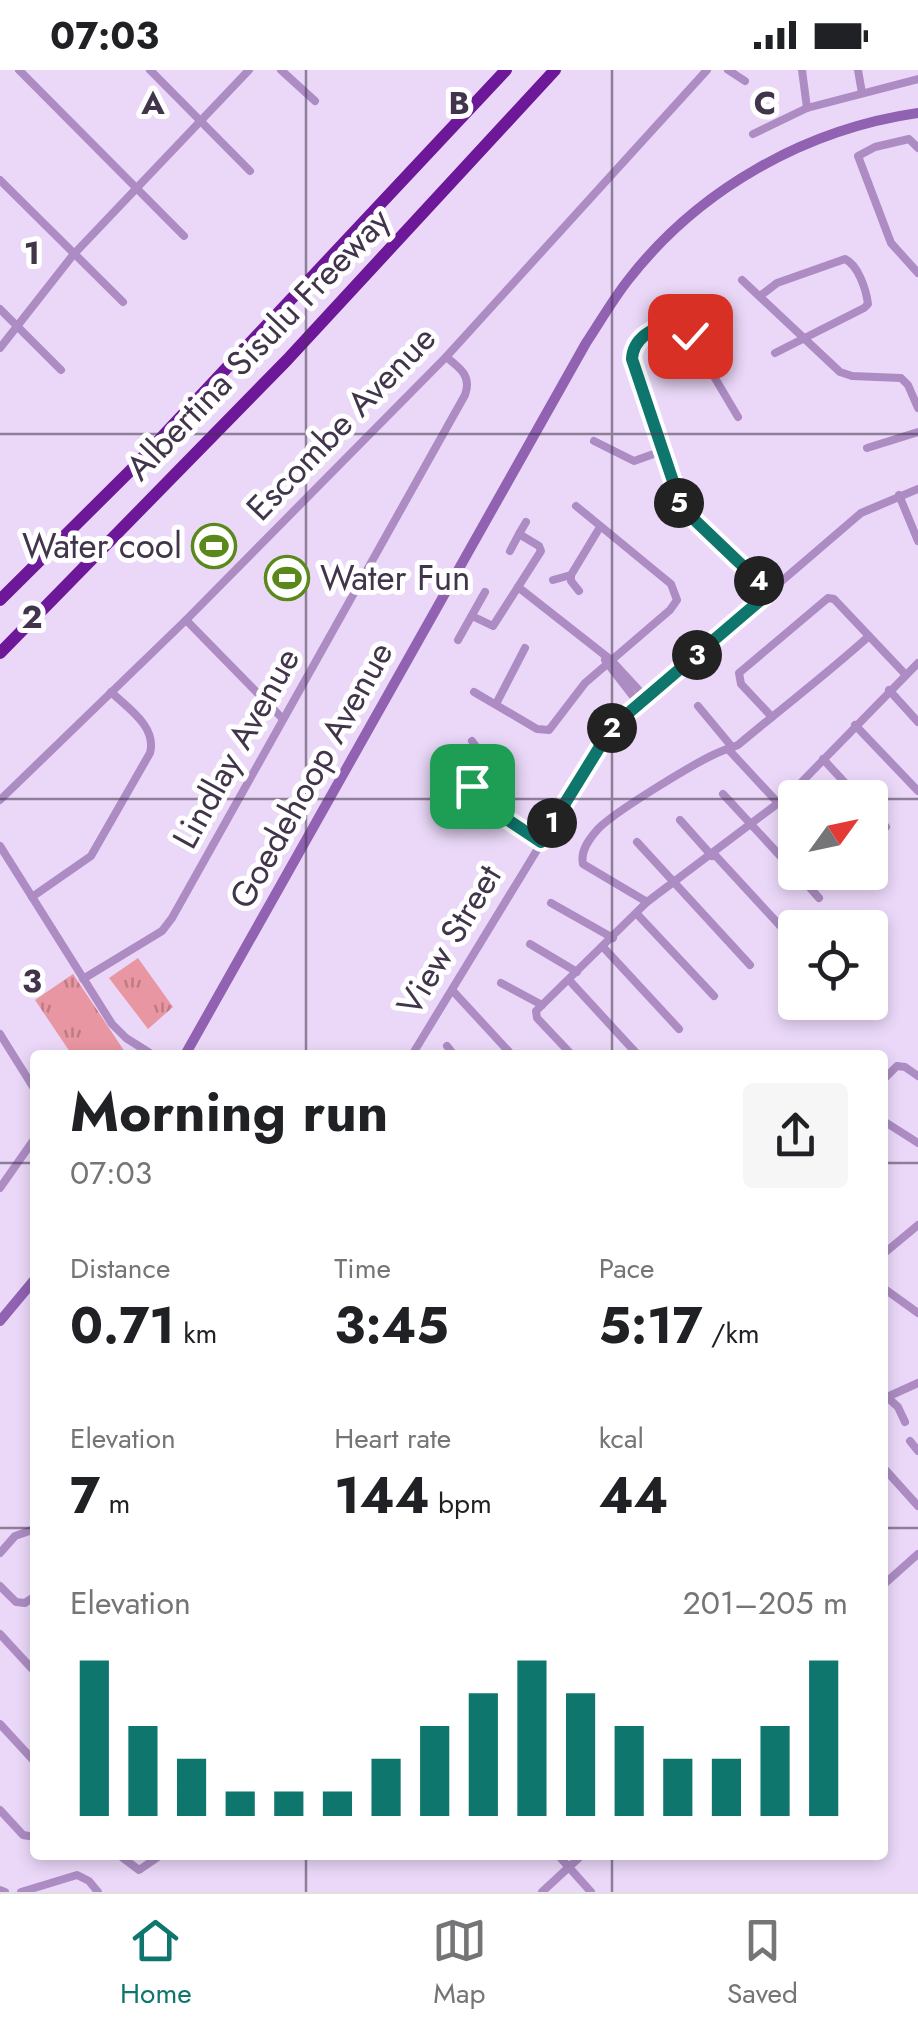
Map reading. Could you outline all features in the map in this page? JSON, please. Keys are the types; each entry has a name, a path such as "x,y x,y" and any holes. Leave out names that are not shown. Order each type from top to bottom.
{"highway":[{"name":"Albertina Sisulu Freeway","path":"0,600 130,471 506,70"},
{"name":"Albertina Sisulu Freeway","path":"0,653 287,360 555,70"}],"main road":[{"name":"Goedehoop Avenue","path":"188,1050 586,344 627,281 682,223 744,176 780,156 853,126 918,112"},
{"path":"0,1320 30,1285"}],"street":[{"path":"20,70 184,236"},
{"path":"150,70 250,171"},
{"path":"0,348 73,255 250,70"},
{"path":"281,70 315,101"},
{"name":"Escombe Avenue","path":"0,800 186,620 446,357 706,70"},
{"path":"728,70 745,81"},
{"path":"802,70 807,108"},
{"path":"858,70 862,94"},
{"path":"753,134 807,108 918,79 916,70"},
{"path":"918,148 909,139 874,147 858,156 891,243 918,273"},
{"path":"0,180 123,302"},
{"path":"760,296 777,283 845,258 851,261 868,304 775,352"},
{"path":"742,280 803,340 847,375 901,378 918,408"},
{"path":"0,308 61,370"},
{"path":"738,418 690,336 670,322 655,328 635,345 631,356 682,508 770,592"},
{"name":"Lindlay Avenue","path":"83,979 167,926 465,395 468,384 464,372 446,357"},
{"path":"867,448 918,432"},
{"path":"594,441 634,461 662,451"},
{"name":"View Street","path":"415,1050 612,727 861,513 899,495 917,493"},
{"path":"899,495 918,541"},
{"path":"474,692 537,729 549,730 607,660 670,610 677,600 670,584 576,506"},
{"path":"510,552 526,522"},
{"path":"579,590 571,575 600,527"},
{"path":"472,616 493,626 541,550 519,534"},
{"path":"554,580 571,575"},
{"path":"518,587 607,660 643,701"},
{"path":"458,640 485,592"},
{"path":"772,717 741,684 739,673 824,600 834,599 905,674"},
{"path":"186,620 283,719"},
{"path":"647,902 587,868 582,860 583,850 600,827 701,761 730,748 869,636"},
{"path":"496,704 525,648"},
{"path":"806,780 918,663"},
{"path":"890,690 918,722"},
{"path":"32,897 91,856 150,753 149,730 112,692"},
{"path":"698,706 778,803"},
{"path":"855,725 918,792"},
{"path":"472,741 480,752 472,786 474,794 541,842"},
{"path":"823,759 842,780"},
{"path":"723,794 778,853"},
{"path":"567,1050 537,1018 536,1012 542,1005 647,902 778,805"},
{"path":"680,820 778,924"},
{"path":"637,842 750,965"},
{"path":"0,846 116,1029 146,1050"},
{"path":"812,890 819,898"},
{"path":"551,903 613,938"},
{"path":"638,914 714,996"},
{"path":"530,944 577,972"},
{"path":"604,948 679,1029"},
{"path":"570,980 633,1050"},
{"path":"501,983 542,1005"},
{"path":"452,990 507,1050"},
{"path":"0,1034 30,1082"},
{"path":"447,1046 450,1050"},
{"path":"888,1075 897,1066 918,1076"},
{"path":"888,1124 918,1144"},
{"path":"0,1188 30,1145"},
{"path":"888,1249 918,1225"},
{"path":"888,1291 918,1313"},
{"path":"888,1393 918,1383"},
{"path":"888,1397 905,1422"},
{"path":"910,1441 918,1452"},
{"path":"888,1471 914,1495 918,1506"},
{"path":"0,1553 15,1536 30,1531"},
{"path":"888,1581 918,1554"},
{"path":"0,1586 16,1602 30,1599"},
{"path":"0,1636 30,1667"},
{"path":"0,1724 30,1757"},
{"path":"0,1810 23,1834 30,1836"},
{"path":"124,1860 140,1870 154,1860"},
{"path":"563,1860 591,1892"},
{"path":"542,1892 577,1860"},
{"path":"20,1892 76,1874 98,1892"}],"green space":[{"path":"138,958 173,1007 148,1029 109,978"},
{"path":"73,974 124,1050 69,1050 35,1000"}],"place":[{"name":"Water cool","path":"214,546"},
{"name":"Water Fun","path":"287,578"}],"route":[{"path":"472,786 478,800 541,842 612,727 770,592 682,508 632,359 632,349 643,337 670,322 690,336"}]}
